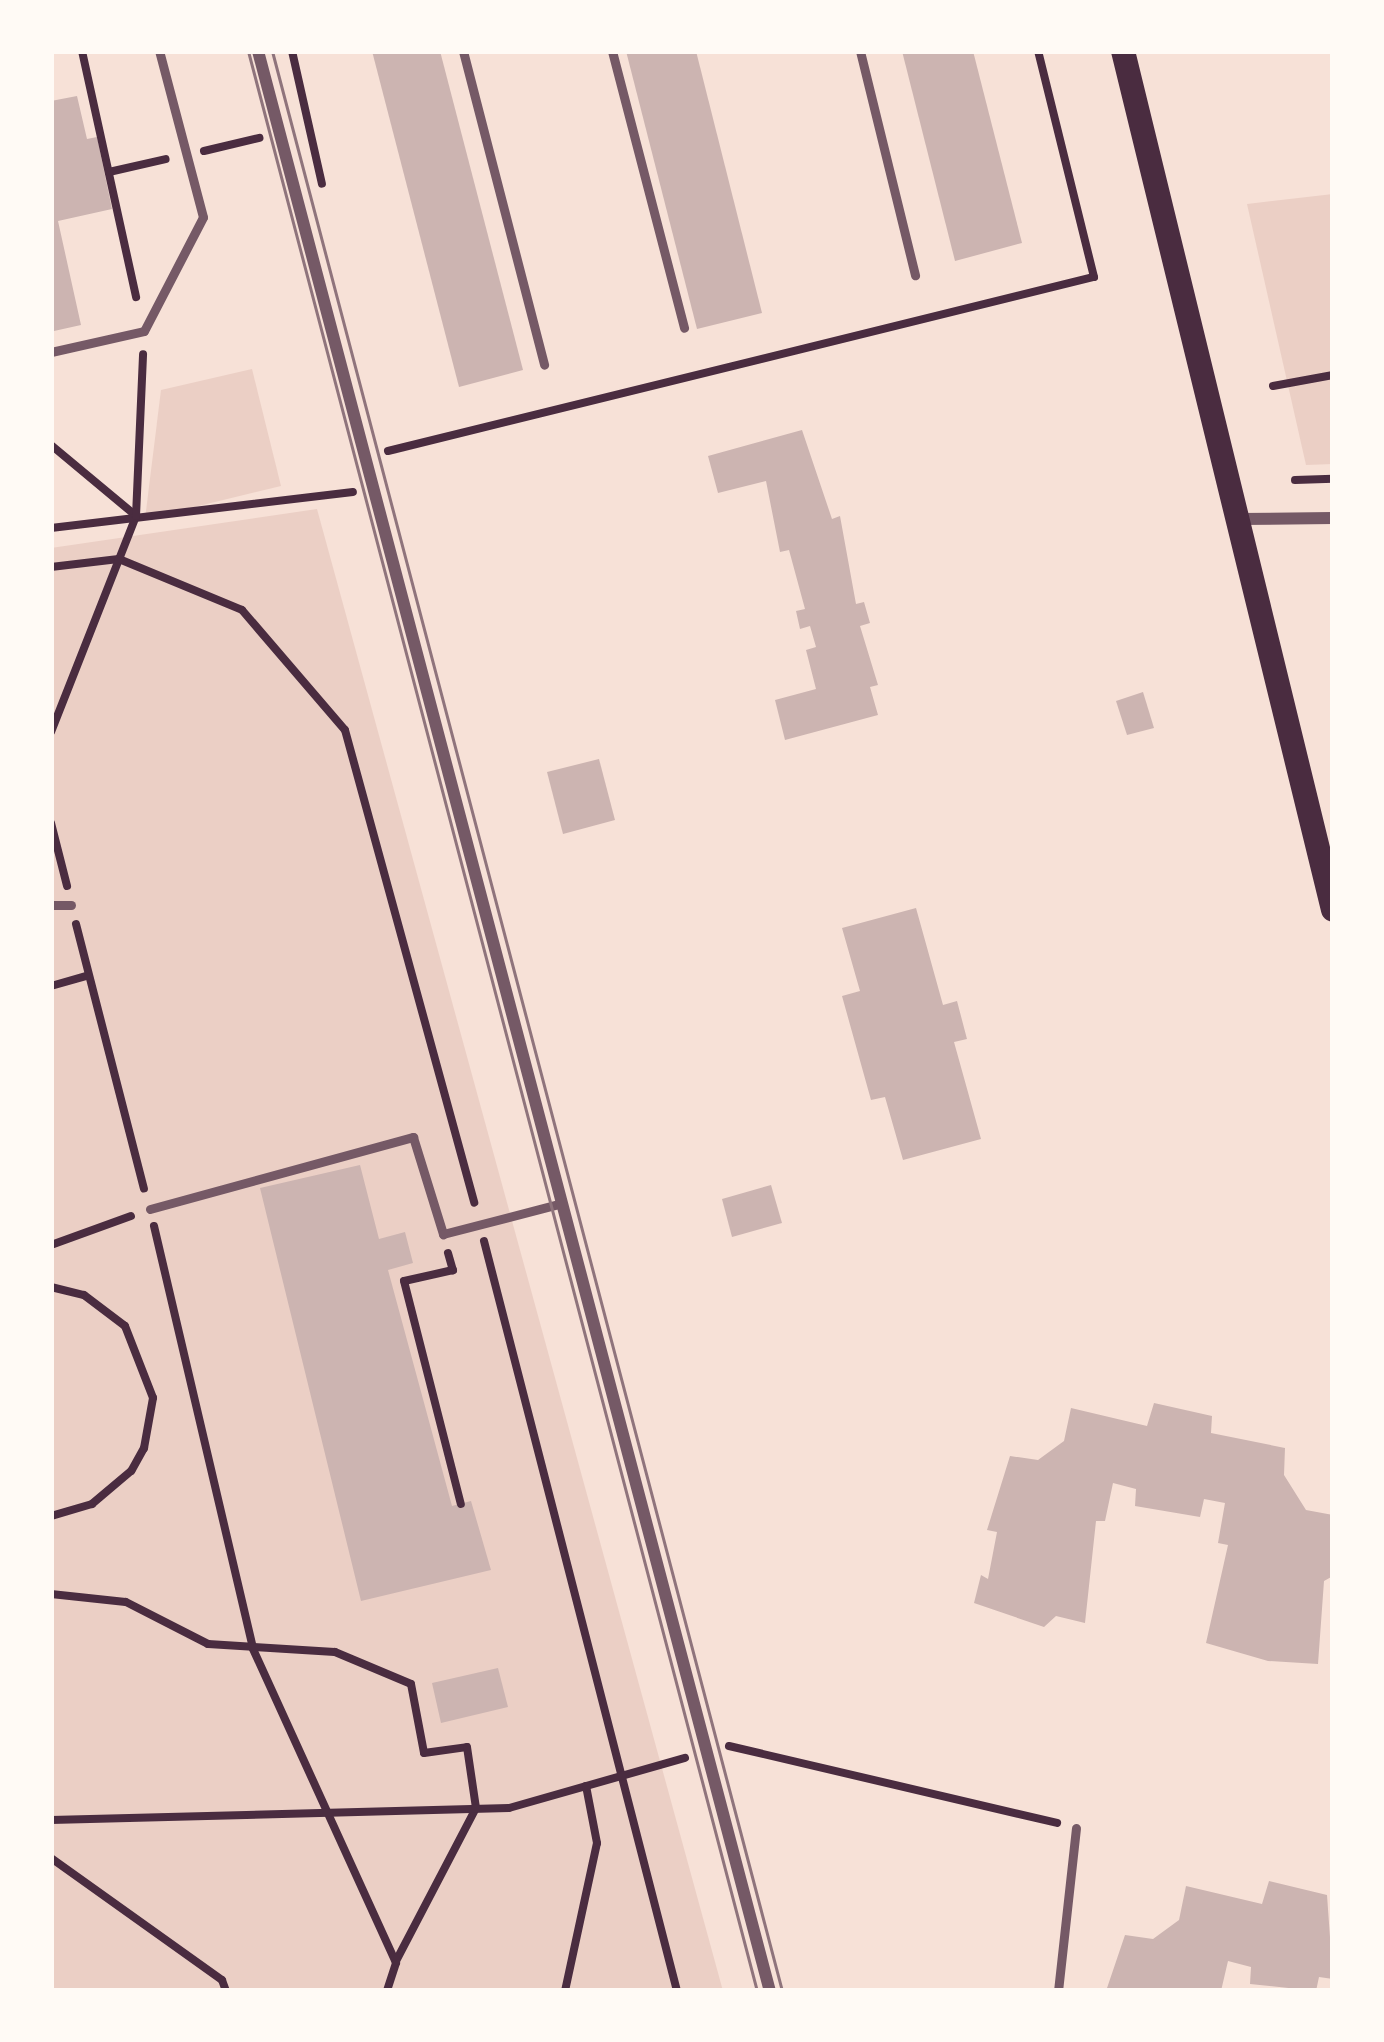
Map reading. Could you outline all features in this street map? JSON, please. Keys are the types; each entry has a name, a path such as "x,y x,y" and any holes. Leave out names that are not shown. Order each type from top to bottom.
{"main road":[{"path":"1123,51 1333,910"}],"street":[{"path":"258,51 770,1991"},
{"path":"1234,519 1333,518"}],"lane":[{"path":"51,352 144,331 203,217 159,51"},
{"path":"463,51 544,365"},
{"path":"612,51 684,328"},
{"path":"860,51 916,274"},
{"path":"51,905 71,905"},
{"path":"150,1209 412,1138 443,1234 559,1204"},
{"path":"1058,1991 1076,1828"}],"path":[{"path":"51,732 136,516 144,331 82,51"},
{"path":"363,457 1094,277 1038,51"},
{"path":"1273,386 1333,375"},
{"path":"51,445 136,516"},
{"path":"1295,480 1333,479"},
{"path":"51,528 372,491"},
{"path":"51,986 87,976"},
{"path":"51,1244 150,1209"},
{"path":"443,1234 453,1270 404,1282 461,1504"},
{"path":"51,1287 84,1295 125,1326 154,1398 144,1448 130,1471 92,1504 51,1516"},
{"path":"51,1594 126,1602 208,1645 335,1652 411,1684 424,1753 467,1748 476,1808 395,1963 387,1991"},
{"path":"253,1649 395,1963"},
{"path":"51,1820 476,1808 586,1786 738,1744 1076,1828"},
{"path":"565,1991 597,1843 586,1786"},
{"path":"51,1858 222,1980 226,1991"}],"shaded area":[{"path":"1333,194 1333,464 1306,465 1247,204"},
{"path":"252,369 281,486 145,519 161,390"},
{"path":"317,509 723,1991 51,1991 51,548"}],"building":[{"path":"372,51 440,51 523,370 459,387"},
{"path":"626,51 696,51 762,313 697,329"},
{"path":"902,51 973,51 1022,243 955,261"},
{"path":"77,96 87,139 97,137 112,209 58,221 81,325 54,331 51,342 51,101"},
{"path":"802,430 832,519 840,516 856,604 864,602 870,623 860,626 878,685 870,687 878,715 785,740 775,700 816,689 806,650 816,647 810,626 800,629 796,611 805,609 789,550 780,552 766,481 718,493 708,456"},
{"path":"1143,692 1154,728 1127,735 1116,701"},
{"path":"599,759 615,820 563,834 547,772"},
{"path":"916,908 943,1005 957,1001 967,1039 954,1042 981,1139 903,1160 885,1097 871,1100 842,996 860,991 842,928"},
{"path":"360,1165 379,1239 405,1232 413,1263 388,1270 452,1506 471,1501 491,1570 361,1601 260,1188"},
{"path":"771,1185 782,1223 732,1237 722,1199"},
{"path":"1154,1403 1212,1416 1211,1433 1285,1448 1284,1475 1306,1510 1333,1515 1333,1576 1324,1581 1318,1664 1268,1661 1206,1643 1228,1545 1218,1543 1225,1503 1204,1499 1200,1517 1135,1506 1136,1489 1113,1483 1105,1521 1096,1521 1085,1623 1056,1616 1044,1627 974,1603 981,1575 988,1579 997,1532 987,1530 1010,1456 1038,1460 1064,1441 1071,1408 1147,1426"},
{"path":"498,1668 508,1707 441,1723 432,1683"},
{"path":"1269,1881 1327,1895 1333,1979 1319,1977 1316,1991 1250,1984 1251,1967 1228,1961 1221,1991 1106,1991 1125,1935 1153,1939 1179,1920 1186,1886 1262,1904"}],"tram line":[{"path":"248,51 757,1991"},
{"path":"272,51 782,1991"}]}
